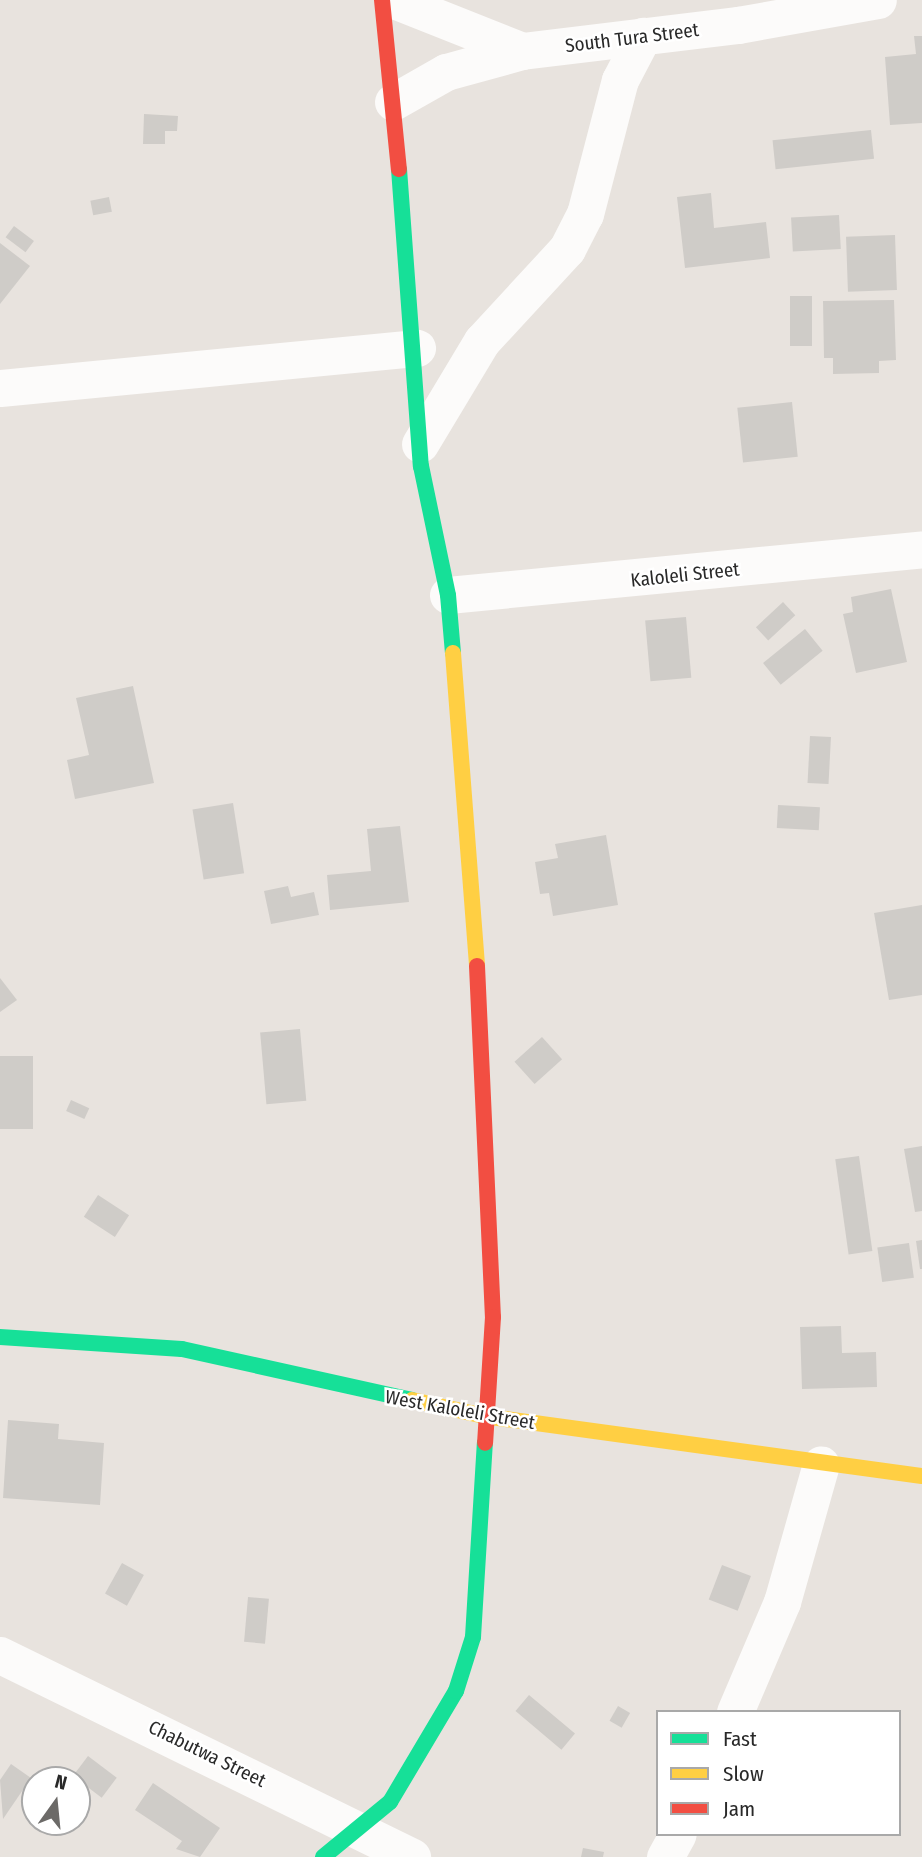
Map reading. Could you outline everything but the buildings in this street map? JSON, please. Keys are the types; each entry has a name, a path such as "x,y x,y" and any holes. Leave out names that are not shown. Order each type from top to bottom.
{"street":[{"path":"323,1857 390,1802 426,1749 456,1691 473,1637 493,1248 448,595 429,526 420,444 417,348 382,0"},
{"name":"South Tura Street","path":"394,0 522,51 643,36 738,13 878,0"},
{"path":"420,444 482,341 567,249 585,214 620,80 643,36"},
{"path":"393,102 446,72 522,51"},
{"path":"0,388 417,348"},
{"name":"Kaloleli Street","path":"448,595 920,551"},
{"name":"West Kaloleli Street","path":"0,1337 182,1349 484,1416 922,1476"},
{"path":"736,1710 782,1602 821,1464"},
{"name":"Chabutwa Street","path":"0,1655 354,1832 412,1857"},
{"path":"665,1857 677,1836"}],"traffic: fast":[{"path":"399,169 421,466 448,595 453,653"},
{"path":"0,1337 182,1349 412,1400"},
{"path":"323,1857 390,1802 456,1691 473,1637 485,1443"}],"traffic: slow":[{"path":"453,653 477,966"},
{"path":"412,1400 484,1416 922,1476"}],"traffic: jam":[{"path":"382,0 399,169"},
{"path":"477,966 493,1317 485,1443"}]}
